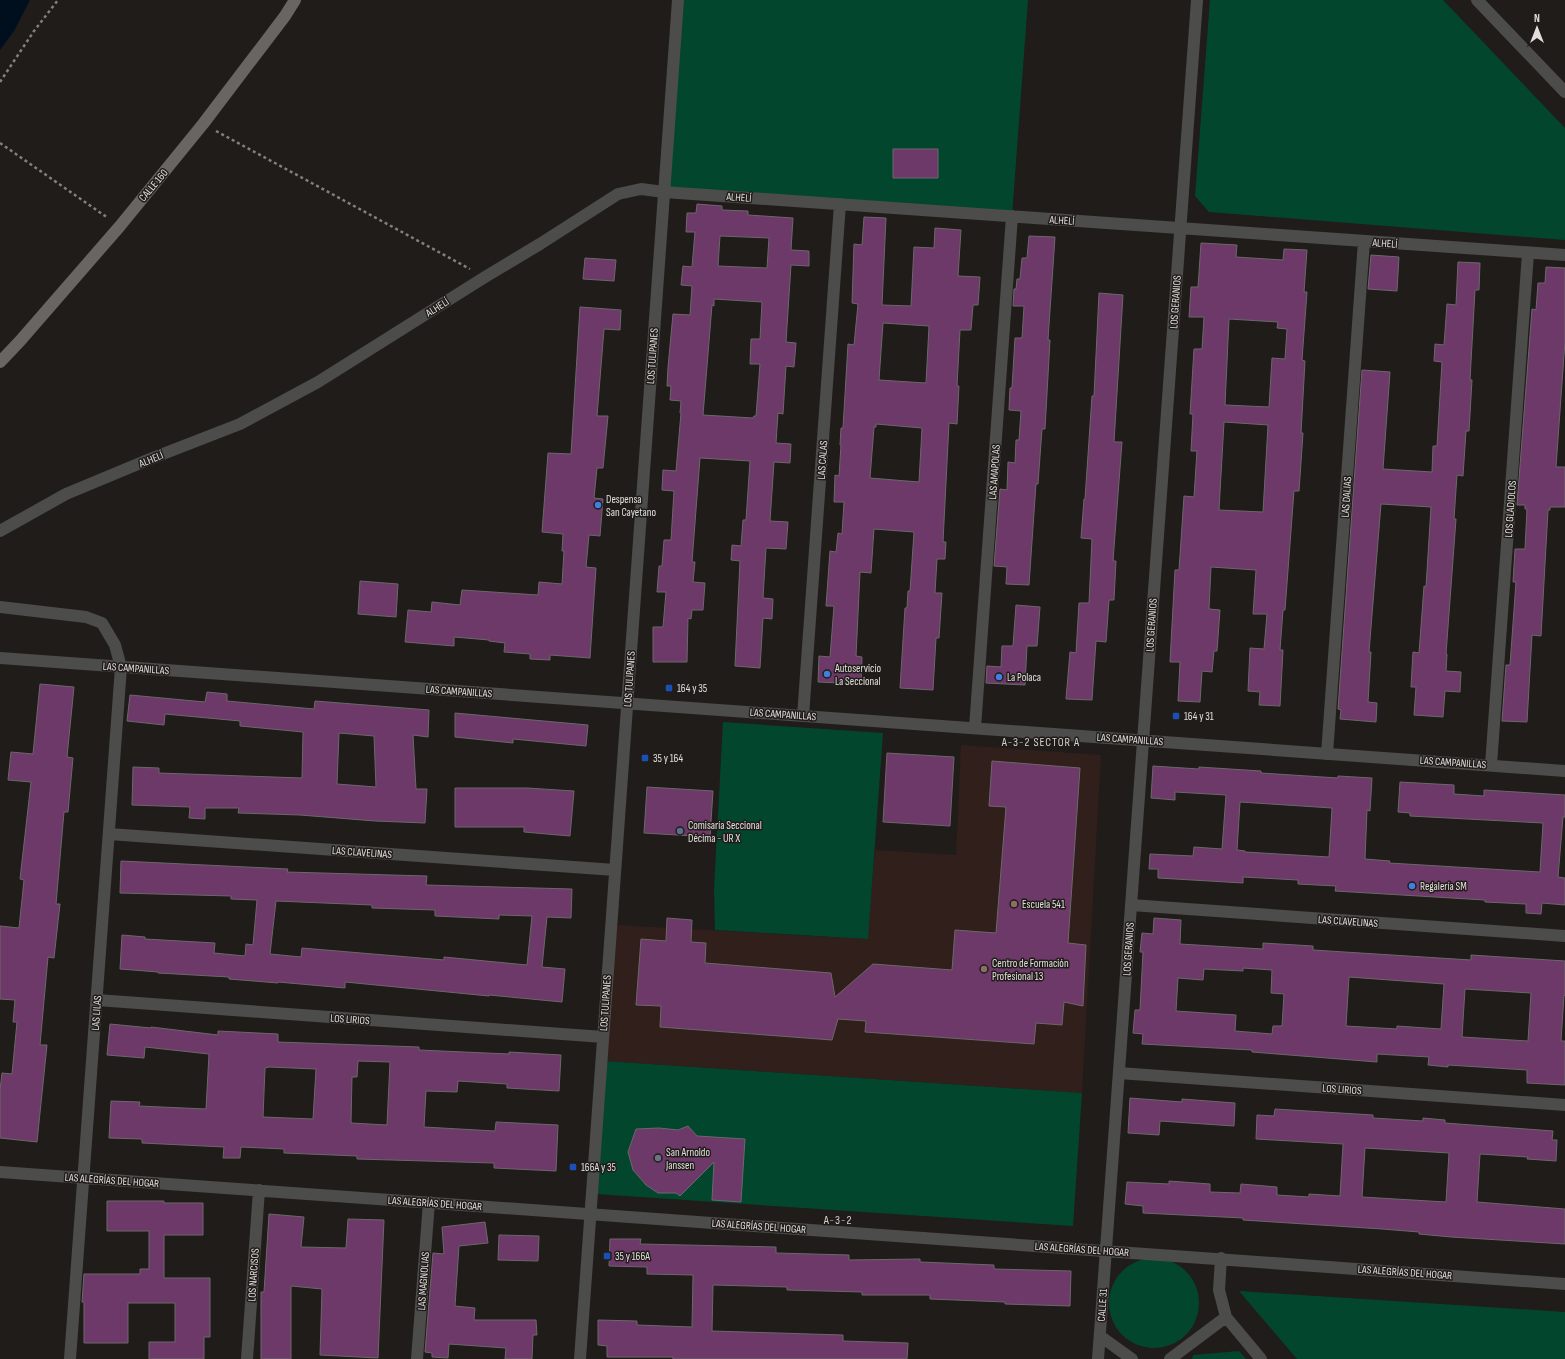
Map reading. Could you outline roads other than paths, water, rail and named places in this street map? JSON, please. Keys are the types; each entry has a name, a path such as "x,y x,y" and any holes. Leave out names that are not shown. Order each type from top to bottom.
{"main road":[{"name":"CALLE 160","path":"0,362 120,226 204,124 286,16 295,0"}],"street":[{"name":"LOS TULIPANES","path":"580,1359 678,0"},
{"name":"LOS GERANIOS","path":"1106,1251 1196,0"},
{"path":"1477,0 1565,92"},
{"name":"ALHELÍ","path":"0,531 66,494 240,424 318,382 618,194 641,189 664,192 1565,255"},
{"name":"LAS CALAS","path":"803,716 840,204"},
{"name":"LAS AMAPOLAS","path":"976,728 1012,216"},
{"name":"LAS DALIAS","path":"1327,754 1364,241"},
{"name":"LOS GLADIOLOS","path":"1491,765 1528,253"},
{"name":"LAS LILAS","path":"0,607 86,617 102,623 115,645 121,667 70,1359"},
{"name":"LAS CAMPANILLAS","path":"0,658 1565,770"},
{"name":"LAS CLAVELINAS","path":"109,834 615,870"},
{"name":"LAS CLAVELINAS","path":"1131,905 1565,936"},
{"name":"LOS LIRIOS","path":"96,1000 603,1037"},
{"name":"LOS LIRIOS","path":"1119,1073 1565,1105"},
{"name":"LAS ALEGRÍAS DEL HOGAR","path":"0,1172 1221,1258 1565,1284"},
{"name":"LOS NARCISOS","path":"247,1359 259,1190"},
{"name":"LAS MAGNOLIAS","path":"417,1359 429,1202"},
{"name":"CALLE 31","path":"1098,1359 1106,1251"},
{"path":"1221,1258 1219,1290 1226,1317 1261,1359"},
{"path":"1170,1359 1226,1317"},
{"path":"1100,1336 1132,1359"}],"water":[{"path":"0,0 30,0 14,31 0,50"}],"place":[{"name":"Despensa San Cayetano","path":"598,505"},
{"name":"Autoservicio La Seccional","path":"827,674"},
{"name":"La Polaca","path":"999,677"},
{"name":"164 y 35","path":"669,688"},
{"name":"164 y 31","path":"1176,716"},
{"name":"35 y 164","path":"645,758"},
{"name":"Comisaría Seccional Décima - UR X","path":"680,831"},
{"name":"Regalería SM","path":"1412,886"},
{"name":"Escuela 541","path":"1014,904"},
{"name":"Centro de Formación Profesional 13","path":"984,969"},
{"name":"San Arnoldo Janssen","path":"658,1158"},
{"name":"166A y 35","path":"573,1167"},
{"name":"35 y 166A","path":"607,1256"}],"district":[{"name":"A-3-2 SECTOR A","path":"1041,742"},
{"name":"A-3-2","path":"838,1220"}]}
